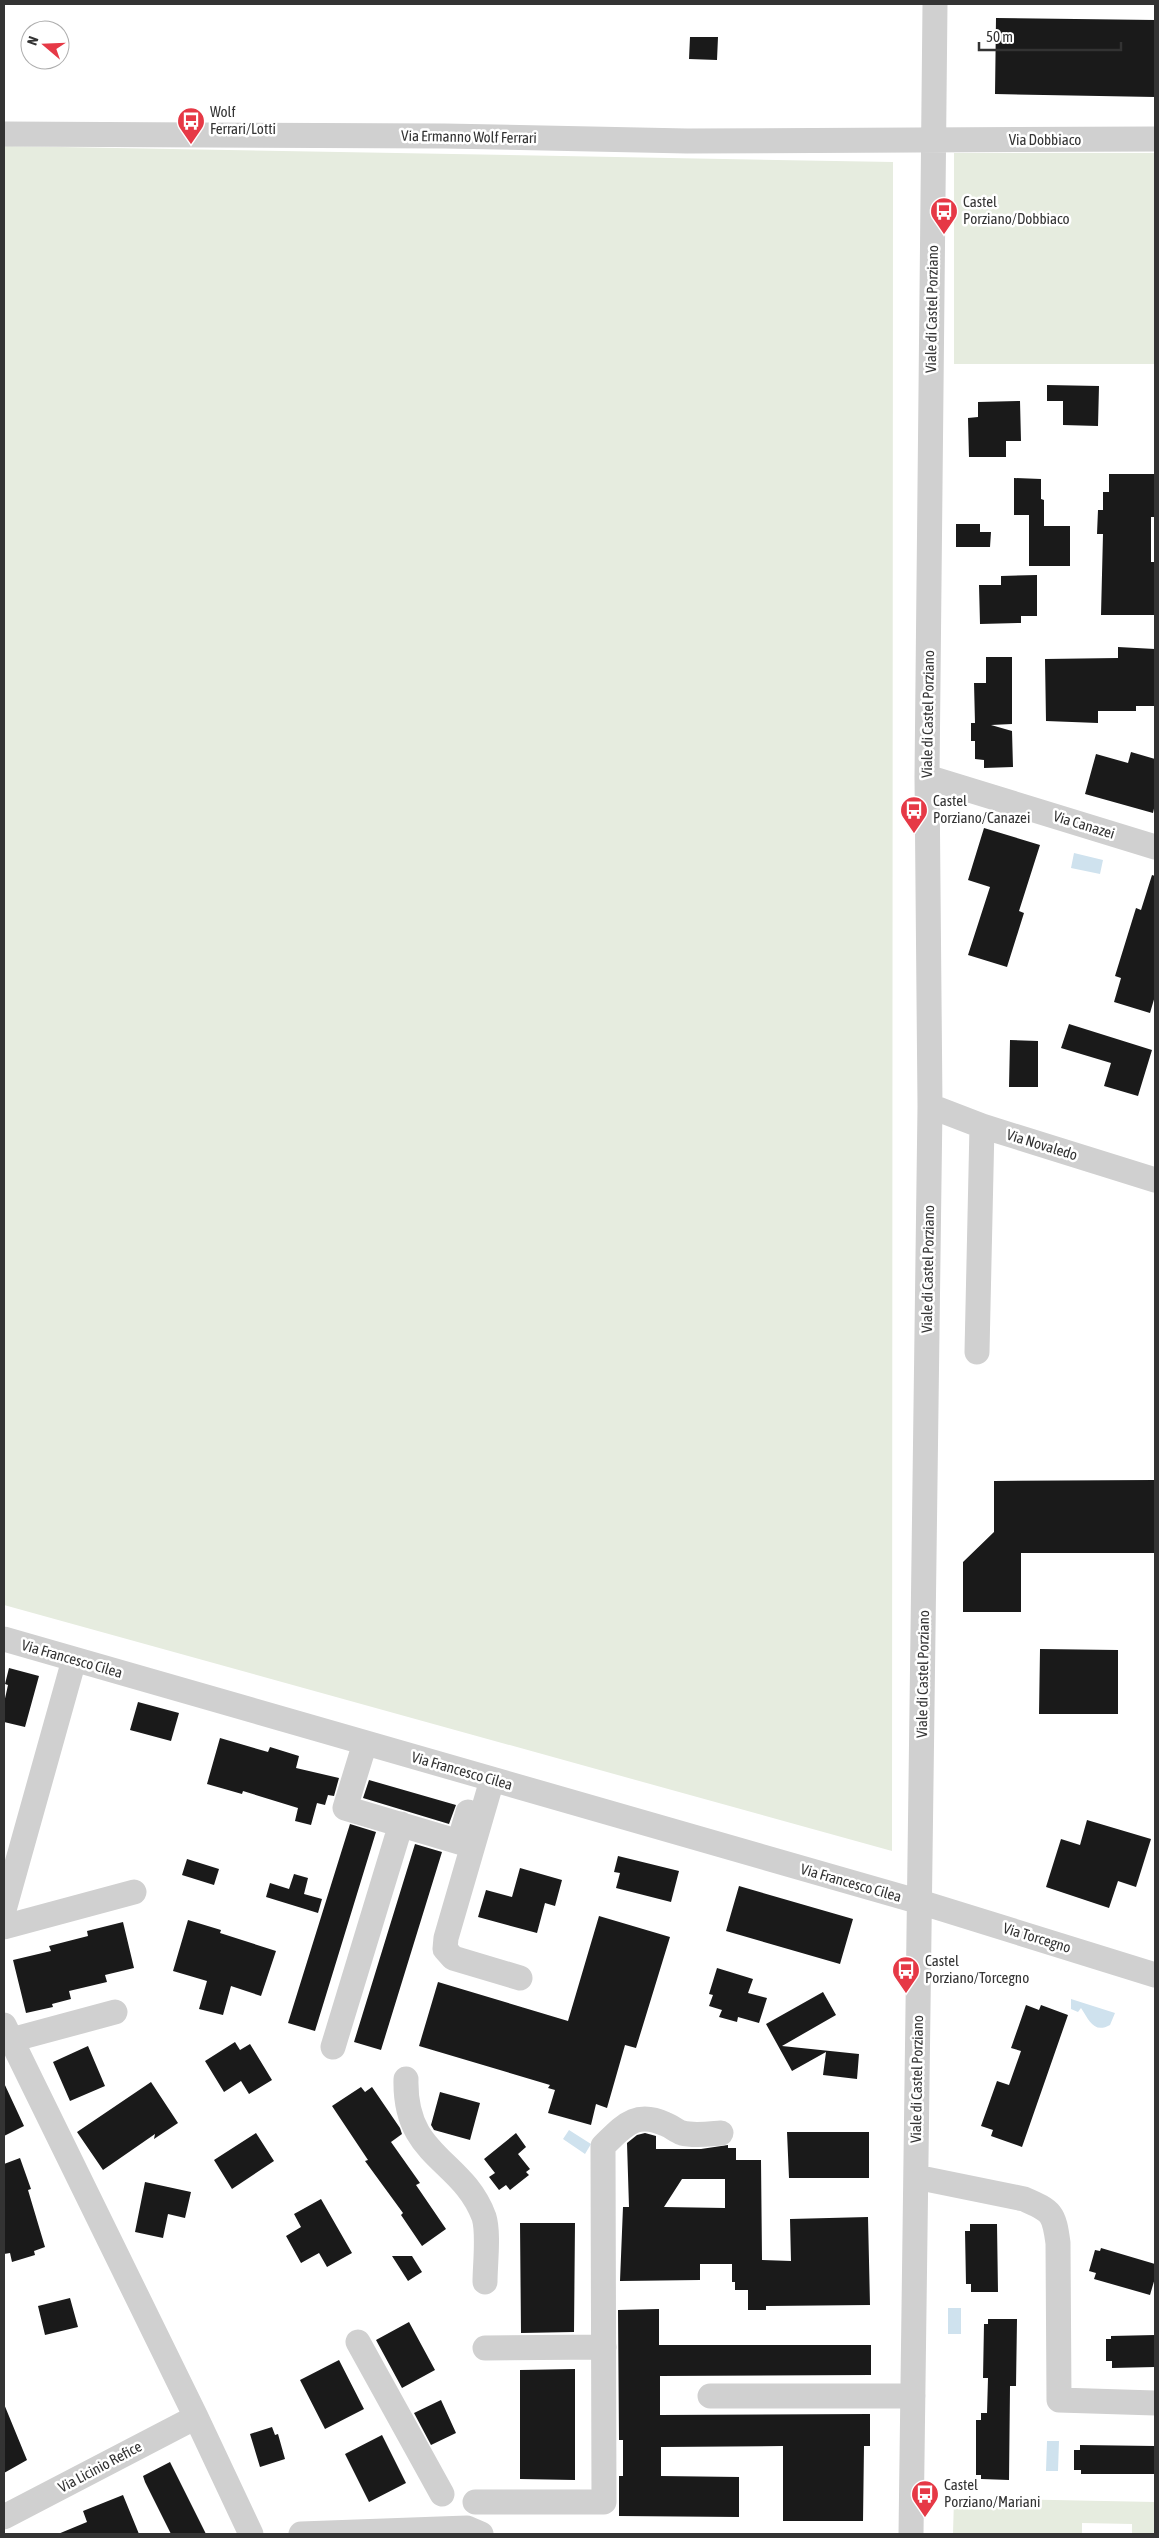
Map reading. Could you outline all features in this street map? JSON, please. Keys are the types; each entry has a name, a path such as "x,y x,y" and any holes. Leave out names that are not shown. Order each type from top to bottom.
{"street":[{"name":"Viale di Castel Porziano","path":"911,2534 930,1106 927,777 935,4"},
{"name":"Via Ermanno Wolf Ferrari","path":"4,134 446,136 687,141 934,140"},
{"name":"Via Dobbiaco","path":"934,140 1155,139"},
{"name":"Via Canazei","path":"927,777 1155,847"},
{"name":"Via Novaledo","path":"930,1106 982,1126 1155,1180"},
{"path":"977,1352 982,1126"},
{"name":"Via Francesco Cilea","path":"4,1639 920,1902"},
{"path":"4,1910 74,1660"},
{"path":"365,1743 345,1808 459,1842 486,1778"},
{"path":"486,1778 446,1938 445,1949 453,1958 520,1978"},
{"path":"333,2047 401,1824"},
{"path":"4,1927 134,1892"},
{"name":"Via Torcegno","path":"920,1902 1155,1975"},
{"path":"115,2012 8,2033 252,2534"},
{"path":"406,2080 406,2101 412,2126 424,2144 471,2194 484,2219 485,2282"},
{"path":"475,2502 604,2502 603,2146 628,2123 638,2118 653,2119 680,2133 692,2135 720,2133"},
{"path":"916,2177 1024,2199 1040,2206 1055,2219 1058,2243 1059,2400 1155,2403"},
{"path":"358,2342 442,2494"},
{"path":"485,2348 604,2347"},
{"path":"710,2396 913,2396"},
{"name":"Via Licinio Refice","path":"4,2517 196,2416"},
{"path":"301,2534 467,2528 481,2534"}],"shaded area":[{"path":"4,146 893,162 892,1851 4,1605"},
{"path":"954,153 1155,153 1155,364 954,364"},
{"path":"954,2498 1155,2502 1155,2534 1132,2534 1132,2524 1082,2523 1082,2534 953,2534"}],"water":[{"path":"1074,853 1103,860 1100,874 1071,868"},
{"path":"1071,1999 1115,2013 1110,2025 1100,2028 1096,2027 1089,2021 1081,2008 1078,2012 1071,2009"},
{"path":"569,2130 591,2144 585,2154 563,2139"},
{"path":"948,2308 961,2308 961,2334 948,2334"},
{"path":"1047,2441 1059,2441 1058,2471 1046,2471"}],"building":[{"path":"996,18 1155,20 1155,97 995,94"},
{"path":"690,37 718,37 717,60 689,59"},
{"path":"1047,385 1099,386 1098,426 1063,425 1063,401 1047,401"},
{"path":"1020,401 1021,441 1006,441 1006,457 969,457 968,418 978,417 978,402"},
{"path":"1109,474 1155,474 1155,517 1151,517 1151,562 1155,562 1155,615 1101,615 1103,534 1097,534 1098,510 1103,510 1103,492 1109,492"},
{"path":"1014,478 1041,479 1041,499 1044,500 1044,526 1070,526 1070,566 1029,566 1029,515 1014,515"},
{"path":"956,524 980,524 980,532 991,532 990,547 956,547"},
{"path":"1037,575 1037,616 1021,616 1021,623 980,624 979,585 1001,585 1001,576"},
{"path":"1118,647 1155,649 1155,706 1136,706 1136,711 1098,711 1098,723 1046,721 1045,659 1118,658"},
{"path":"986,657 1012,657 1012,724 991,725 1012,731 1013,767 984,768 984,760 975,759 975,741 971,741 971,723 975,723 974,683 986,683"},
{"path":"1131,752 1155,759 1155,804 1153,813 1085,794 1096,754 1128,763"},
{"path":"984,828 1040,845 1019,911 1024,913 1007,967 968,955 990,887 968,880"},
{"path":"1152,875 1155,876 1155,996 1150,1013 1114,1002 1121,978 1115,976 1136,908 1141,910"},
{"path":"1069,1024 1152,1050 1138,1096 1104,1086 1111,1063 1061,1048"},
{"path":"1010,1040 1038,1041 1038,1087 1009,1087"},
{"path":"1155,1480 1155,1553 1021,1553 1021,1612 963,1612 963,1562 994,1532 994,1481"},
{"path":"1040,1649 1118,1650 1118,1714 1039,1714"},
{"path":"9,1668 39,1676 25,1727 4,1722 4,1703 8,1685 5,1684"},
{"path":"138,1702 179,1713 171,1741 130,1730"},
{"path":"220,1738 268,1752 270,1747 299,1756 296,1768 339,1778 334,1796 328,1795 325,1805 317,1803 311,1825 295,1821 298,1808 243,1791 242,1794 207,1784"},
{"path":"369,1780 456,1805 449,1824 363,1798"},
{"path":"1087,1820 1151,1839 1136,1887 1118,1881 1109,1908 1046,1887 1061,1839 1080,1845"},
{"path":"350,1824 376,1832 315,2031 288,2023"},
{"path":"415,1844 442,1852 381,2050 354,2042"},
{"path":"618,1856 679,1871 671,1902 616,1888 620,1873 614,1872"},
{"path":"187,1859 219,1869 214,1885 182,1875"},
{"path":"520,1868 562,1880 555,1906 545,1903 537,1933 478,1917 486,1890 512,1897"},
{"path":"294,1874 308,1878 304,1894 322,1899 318,1913 266,1897 270,1883 289,1889"},
{"path":"739,1886 853,1919 840,1964 726,1931"},
{"path":"599,1916 670,1937 636,2048 625,2045 607,2108 596,2104 591,2125 548,2113 555,2090 548,2088 550,2085 419,2046 438,1982 568,2021"},
{"path":"188,1920 221,1930 220,1933 276,1951 261,1996 231,1986 223,2015 199,2009 207,1981 173,1971"},
{"path":"123,1922 134,1968 105,1975 107,1982 69,1991 71,1999 52,2004 53,2007 26,2013 13,1960 51,1951 49,1946 88,1936 87,1931"},
{"path":"717,1968 753,1979 748,1993 767,1998 759,2023 738,2017 737,2022 719,2017 722,2010 709,2006 713,1995 709,1994"},
{"path":"823,1992 836,2015 782,2046 859,2054 857,2079 823,2075 826,2052 792,2071 766,2024"},
{"path":"1026,2005 1039,2010 1041,2005 1068,2015 1022,2147 991,2136 993,2130 981,2126 997,2081 1009,2085 1021,2051 1011,2048"},
{"path":"235,2042 240,2050 250,2044 272,2080 249,2094 241,2081 224,2092 205,2061"},
{"path":"88,2046 105,2086 70,2101 53,2062"},
{"path":"151,2082 178,2123 154,2139 155,2134 103,2170 77,2132"},
{"path":"4,2083 24,2126 4,2136"},
{"path":"361,2087 365,2092 372,2087 400,2128 402,2134 391,2142 420,2183 416,2185 446,2229 422,2246 401,2215 403,2213 365,2161 368,2160 332,2106"},
{"path":"440,2092 480,2103 470,2140 434,2130 431,2125"},
{"path":"787,2132 869,2132 869,2178 789,2178"},
{"path":"256,2133 274,2161 232,2189 214,2160"},
{"path":"516,2133 526,2147 518,2154 530,2169 526,2172 529,2175 510,2190 506,2185 499,2190 489,2177 495,2173 484,2159"},
{"path":"645,2133 656,2136 656,2149 701,2149 728,2145 728,2148 736,2148 736,2160 761,2160 762,2260 791,2261 790,2219 868,2217 870,2305 766,2306 766,2310 748,2310 748,2290 735,2290 735,2282 732,2282 732,2264 700,2264 700,2280 620,2281 623,2207 629,2207 627,2143 637,2135","holes":["682,2179 725,2179 725,2208 664,2207"]},
{"path":"20,2158 31,2189 28,2190 45,2247 34,2251 35,2255 12,2262 10,2253 4,2254 4,2164"},
{"path":"145,2182 191,2192 185,2218 168,2214 163,2238 135,2232"},
{"path":"321,2199 352,2253 327,2267 319,2253 301,2263 286,2236 301,2227 294,2214"},
{"path":"520,2223 575,2223 574,2332 521,2333"},
{"path":"970,2224 997,2224 998,2292 971,2292 971,2284 966,2284 965,2231 970,2231"},
{"path":"1101,2248 1155,2264 1155,2278 1150,2295 1094,2279 1096,2273 1089,2271 1095,2250 1100,2251"},
{"path":"392,2256 412,2256 422,2272 408,2281"},
{"path":"70,2298 78,2327 45,2335 38,2306"},
{"path":"659,2309 659,2345 871,2345 871,2375 660,2376 660,2415 870,2414 870,2446 864,2446 863,2521 783,2521 783,2446 661,2447 661,2476 739,2477 739,2517 619,2516 619,2476 623,2476 623,2440 619,2440 618,2310"},
{"path":"988,2319 1017,2319 1016,2386 1010,2386 1009,2480 981,2479 981,2475 976,2475 976,2420 981,2420 981,2413 987,2413 988,2378 983,2378 984,2324 988,2324"},
{"path":"409,2322 435,2370 402,2388 376,2340"},
{"path":"1155,2335 1155,2367 1112,2368 1112,2361 1106,2361 1106,2339 1111,2339 1111,2336"},
{"path":"339,2360 364,2409 325,2429 300,2380"},
{"path":"575,2369 575,2480 520,2479 520,2370"},
{"path":"441,2400 456,2433 431,2445 414,2413"},
{"path":"4,2404 27,2460 4,2473"},
{"path":"272,2427 275,2435 278,2434 285,2459 260,2467 250,2434"},
{"path":"382,2435 406,2483 369,2502 345,2454"},
{"path":"1080,2445 1155,2446 1155,2474 1081,2474 1081,2470 1074,2470 1074,2450 1080,2450"},
{"path":"170,2462 206,2534 171,2534 145,2482 143,2476"},
{"path":"123,2495 139,2534 58,2534 87,2522 83,2511"}],"place":[{"name":"Wolf Ferrari/Lotti","path":"191,145"},
{"name":"Castel Porziano/Dobbiaco","path":"944,235"},
{"name":"Castel Porziano/Canazei","path":"914,834"},
{"name":"Castel Porziano/Torcegno","path":"906,1994"},
{"name":"Castel Porziano/Mariani","path":"925,2518"}]}
